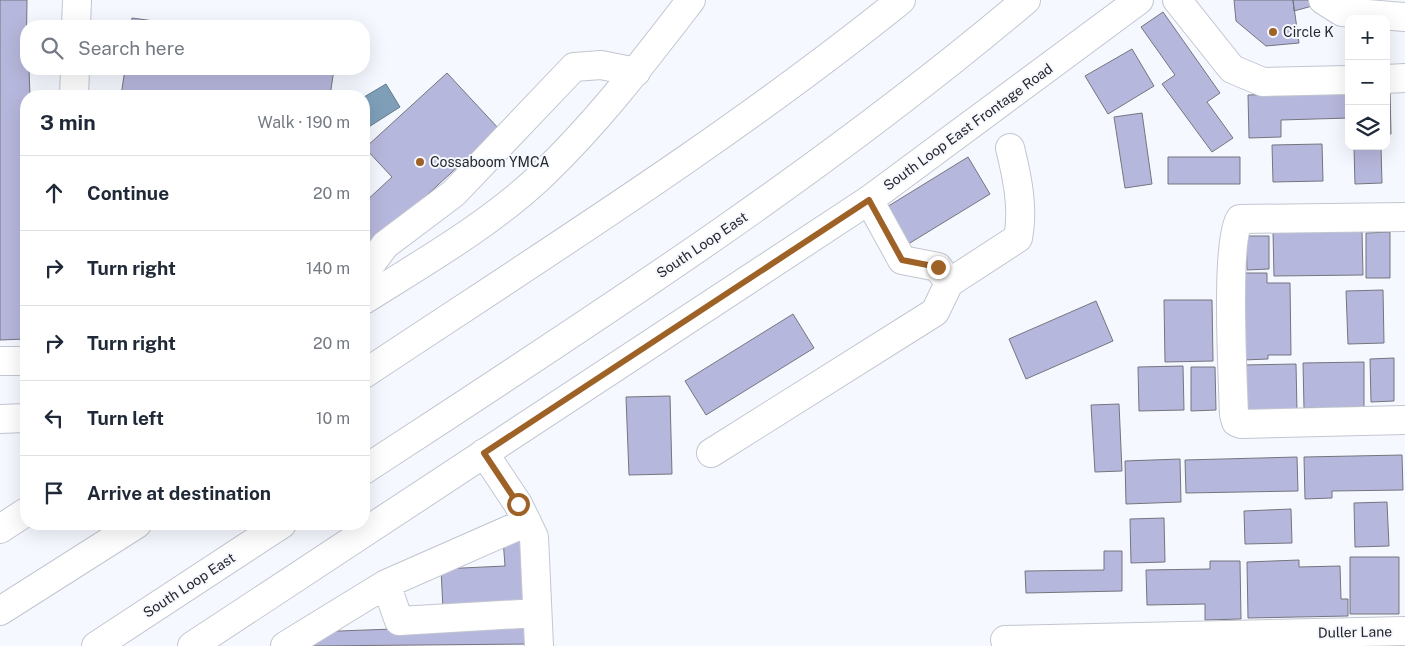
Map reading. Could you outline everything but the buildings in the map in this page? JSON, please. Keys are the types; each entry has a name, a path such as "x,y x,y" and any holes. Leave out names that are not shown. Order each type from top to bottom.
{"main road":[{"path":"76,20 77,0"},
{"path":"370,296 476,226 540,177 588,129 636,72 692,0"},
{"path":"370,370 694,155 819,66 901,0"},
{"name":"South Loop East","path":"370,466 737,221 872,123 1026,0"},
{"name":"South Loop East Frontage Road","path":"370,528 869,200 1140,0"},
{"path":"1177,0 1232,69 1263,82 1345,80"},
{"path":"1323,0 1342,12 1388,11"},
{"path":"370,264 385,245 454,193 574,67 601,65 636,72"},
{"path":"74,90 75,75"},
{"path":"1390,79 1405,78"},
{"path":"711,453 935,312 949,282 1018,238 1021,223 1015,169 1010,148"},
{"path":"869,200 902,260 938,267 949,282"},
{"path":"1405,216 1240,220 1233,237 1232,284 1234,415 1236,422 1241,424 1405,420"},
{"path":"370,272 407,272"},
{"path":"0,361 20,361"},
{"path":"0,419 20,418"},
{"path":"484,453 518,504 534,537 539,646"},
{"path":"0,529 20,516"},
{"path":"285,646 386,584 527,522"},
{"path":"0,596 127,530"},
{"path":"0,611 127,530"},
{"name":"South Loop East","path":"96,646 273,530"},
{"name":"South Loop East Frontage Road","path":"192,646 368,530"},
{"path":"386,584 399,621 537,613"},
{"name":"Duller Lane","path":"1004,640 1106,642 1405,631"}],"water":[{"path":"386,84 400,107 370,126 370,93"}],"place":[{"name":"Circle K","path":"1273,32"},
{"name":"Cossaboom YMCA","path":"420,162"}],"route":[{"path":"518,504 484,453 869,200 902,260 938,267"}]}
